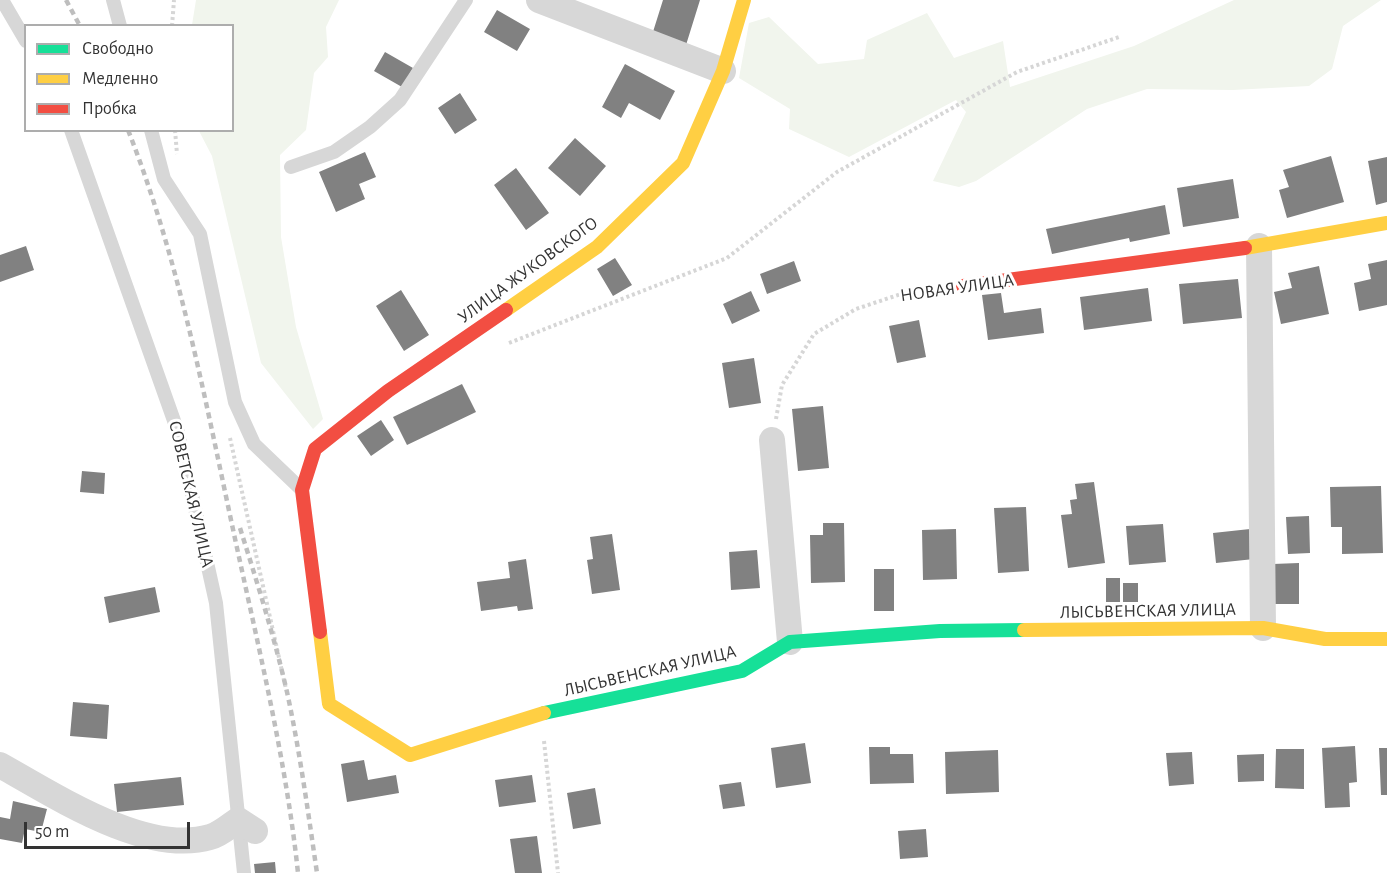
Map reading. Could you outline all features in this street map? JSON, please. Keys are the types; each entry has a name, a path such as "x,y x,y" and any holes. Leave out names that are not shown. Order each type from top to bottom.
{"street":[{"path":"539,0 723,71"},
{"name":"УЛИЦА ЖУКОВСКОГО","path":"302,490 315,449 388,391 597,247 683,163 723,71 744,0"},
{"name":"НОВАЯ УЛИЦА","path":"963,286 1259,246 1387,223"},
{"path":"1259,246 1263,628"},
{"path":"772,440 790,642"},
{"name":"ЛЫСЬВЕНСКАЯ УЛИЦА","path":"302,490 329,704 410,755 542,713 742,671 790,642 940,631 1263,628 1325,639 1387,639"},
{"path":"0,765 103,821 158,838 210,837 226,829 246,825"}],"lane":[{"path":"2,0 24,38"},
{"path":"113,0 119,24"},
{"path":"291,167 334,152 370,127 400,100 466,0"},
{"name":"СОВЕТСКАЯ УЛИЦА","path":"72,132 178,432 216,603 246,825 244,873"},
{"path":"152,132 164,179 200,234 235,402 254,444 302,490"}],"path":[{"path":"172,24 174,0"},
{"path":"498,347 727,258 837,172 1017,72 1119,37"},
{"name":"НОВАЯ УЛИЦА","path":"772,440 782,385 814,334 856,309 907,292 963,286"},
{"path":"542,713 558,873"}],"shaded area":[{"path":"196,0 339,0 326,27 328,57 314,73 306,130 280,155 281,237 296,327 323,419 313,429 261,363 212,156 200,132 234,132 234,24 192,24"},
{"path":"1234,0 1381,0 1343,26 1332,69 1309,86 1233,90 1147,89 1087,109 976,181 959,187 933,181 966,112 956,100 849,157 789,129 790,109 739,78 749,23 769,17 818,64 864,59 867,40 927,13 954,58 1003,41 1010,87 1134,46"}],"building":[{"path":"663,0 700,0 686,45 652,35"},
{"path":"497,10 530,29 517,51 484,32"},
{"path":"385,52 413,68 402,87 374,71"},
{"path":"625,64 675,91 660,120 629,103 621,118 602,107"},
{"path":"460,93 477,120 455,134 438,108"},
{"path":"575,138 606,166 580,196 548,168"},
{"path":"365,152 376,177 359,184 365,199 336,212 319,172"},
{"path":"1331,156 1344,202 1287,218 1279,190 1289,187 1283,170"},
{"path":"1387,157 1387,202 1376,205 1368,161"},
{"path":"516,168 549,213 526,230 494,185"},
{"path":"1233,179 1239,218 1183,227 1177,188"},
{"path":"1165,205 1170,234 1130,242 1129,238 1052,254 1046,229"},
{"path":"26,246 34,270 0,282 0,255"},
{"path":"615,258 632,285 613,296 597,269"},
{"path":"1387,260 1387,305 1359,311 1354,283 1371,279 1368,264"},
{"path":"794,261 801,281 767,294 760,274"},
{"path":"1319,266 1329,314 1281,324 1274,292 1292,288 1288,273"},
{"path":"1238,279 1242,318 1183,324 1179,284"},
{"path":"1148,288 1152,321 1084,330 1080,297"},
{"path":"401,290 429,335 404,351 376,306"},
{"path":"751,291 760,311 732,324 723,304"},
{"path":"1001,293 1004,313 1041,308 1044,333 988,340 982,295"},
{"path":"919,320 926,357 897,363 889,326"},
{"path":"754,358 761,403 729,408 722,363"},
{"path":"462,384 476,412 407,445 393,417"},
{"path":"823,406 829,468 798,471 792,409"},
{"path":"381,420 394,440 371,456 357,436"},
{"path":"82,471 105,473 104,494 80,492"},
{"path":"1094,482 1105,563 1068,568 1061,515 1072,514 1070,500 1077,499 1075,484"},
{"path":"1381,486 1383,553 1342,554 1342,527 1331,527 1330,487"},
{"path":"1026,507 1029,571 998,573 994,508"},
{"path":"1309,516 1310,553 1288,554 1286,517"},
{"path":"823,523 844,523 845,582 811,583 810,535 823,535"},
{"path":"1163,524 1166,562 1129,565 1126,526"},
{"path":"956,529 957,579 923,580 922,530"},
{"path":"1250,529 1254,559 1216,563 1213,533"},
{"path":"612,534 620,590 592,594 587,560 593,559 590,537"},
{"path":"757,550 760,588 731,590 729,552"},
{"path":"526,559 533,609 518,611 517,606 481,611 477,582 510,578 508,562"},
{"path":"1299,563 1299,604 1273,604 1273,564"},
{"path":"874,569 894,569 894,611 874,611"},
{"path":"1106,578 1120,578 1120,602 1106,602"},
{"path":"1123,583 1138,583 1138,602 1123,602"},
{"path":"155,587 160,612 109,623 104,597"},
{"path":"73,702 109,705 107,739 70,736"},
{"path":"805,743 811,783 776,788 771,748"},
{"path":"1355,746 1357,782 1349,783 1350,807 1325,808 1322,748"},
{"path":"869,747 890,747 890,754 913,754 914,783 870,784"},
{"path":"1379,748 1387,748 1387,795 1381,795"},
{"path":"1276,749 1304,749 1304,789 1275,788"},
{"path":"998,750 999,792 946,794 945,752"},
{"path":"1192,752 1194,784 1169,786 1166,753"},
{"path":"1264,754 1264,781 1238,782 1237,755"},
{"path":"364,760 368,780 396,775 399,793 347,802 341,764"},
{"path":"532,775 536,802 499,807 495,780"},
{"path":"181,777 184,805 117,812 114,784"},
{"path":"741,782 745,806 723,809 719,785"},
{"path":"595,788 601,824 573,829 567,793"},
{"path":"13,801 47,809 41,832 25,829 22,843 0,839 0,817 10,819"},
{"path":"926,829 928,857 900,859 898,831"},
{"path":"537,836 542,873 515,873 510,839"},
{"path":"275,862 276,873 255,873 254,864"}],"railway":[{"path":"66,0 79,24"},
{"path":"129,132 162,229 201,381 270,703 293,830 298,873"},
{"path":"240,528 287,692 317,873"}],"traffic: fast":[{"path":"544,713 742,671 790,642 940,631 1024,630"}],"traffic: slow":[{"path":"506,310 597,247 683,163 723,71 744,0"},
{"path":"1245,248 1387,223"},
{"path":"1024,630 1263,628 1325,639 1387,639"},
{"path":"320,632 329,704 410,755 544,713"}],"traffic: jam":[{"path":"963,286 1245,248"},
{"path":"320,632 302,490 315,449 388,391 506,310"}]}
